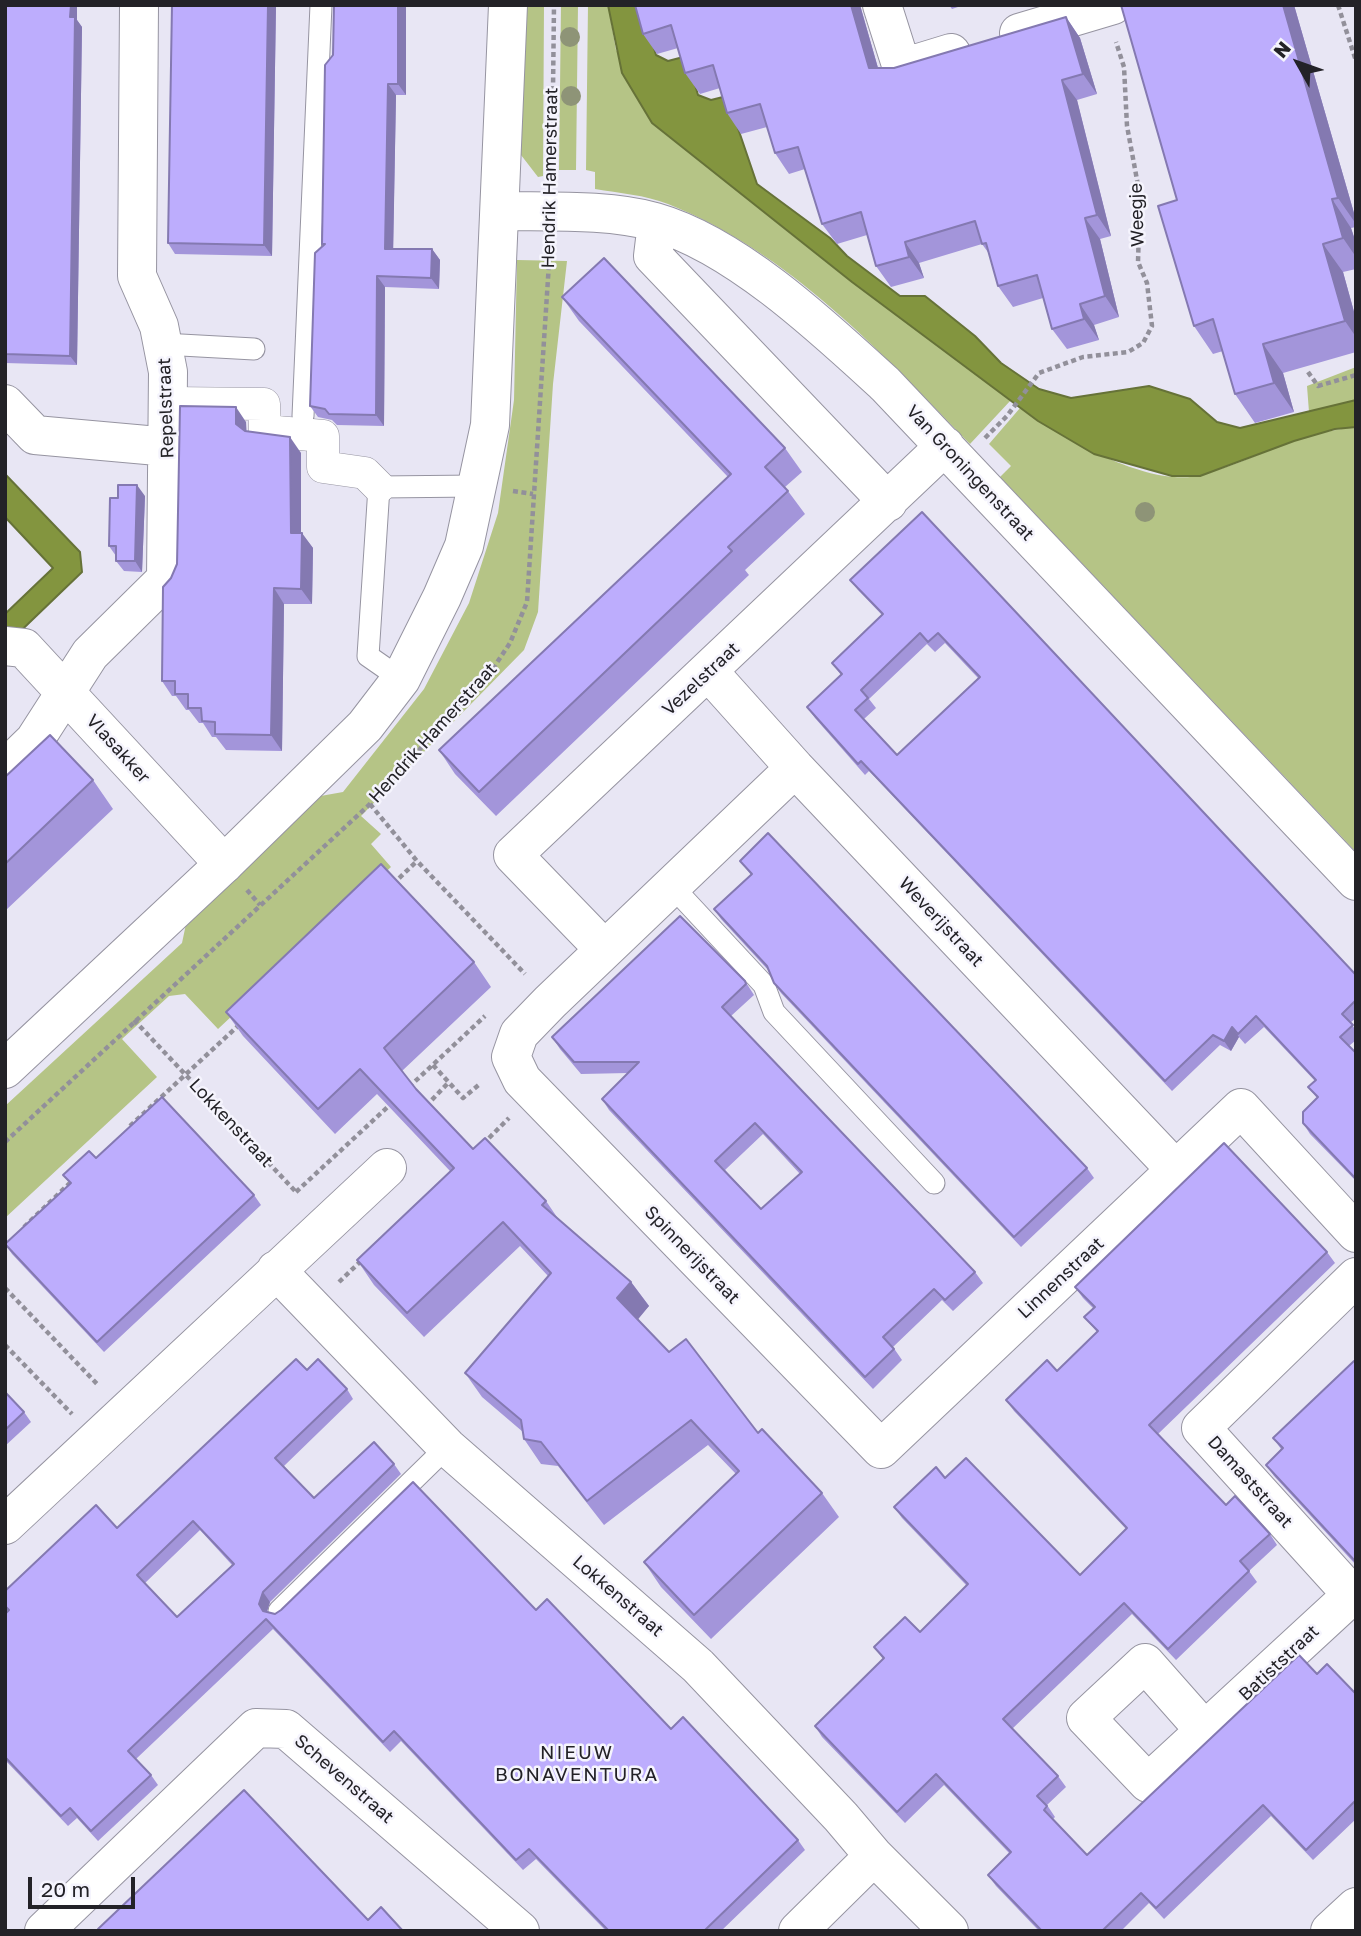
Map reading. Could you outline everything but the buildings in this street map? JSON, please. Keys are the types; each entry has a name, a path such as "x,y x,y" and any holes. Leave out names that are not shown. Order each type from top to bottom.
{"street":[{"name":"Repelstraat","path":"67,694 90,654 166,579 169,403 159,326 137,276 139,5"},
{"path":"5,1069 224,864 365,726 401,679 464,546 490,425 508,5"},
{"path":"882,5 902,68 1110,6"},
{"name":"Van Groningenstraat","path":"500,211 553,212 657,223 706,245 749,271 823,328 886,385 945,446 1356,881"},
{"path":"657,223 653,257 888,502"},
{"path":"169,403 264,404 265,431 323,436 323,467 365,473 379,487"},
{"path":"5,404 35,435 169,447"},
{"path":"264,417 303,416"},
{"name":"Vezelstraat","path":"604,948 513,855 945,446"},
{"name":"Vlasakker","path":"15,647 67,694 224,864"},
{"name":"Weverijstraat","path":"708,671 795,768 1176,1170"},
{"path":"5,769 34,741 67,694"},
{"path":"510,1057 519,1034 604,948 795,768"},
{"name":"Spinnerijstraat","path":"510,1057 522,1080 535,1094 881,1449"},
{"name":"Linnenstraat","path":"881,1449 1241,1108 1356,1233"},
{"path":"5,1525 387,1168"},
{"name":"Lokkenstraat","path":"276,1270 447,1447 698,1666 841,1817 874,1857 949,1931"},
{"name":"Damaststraat","path":"1354,1281 1201,1428 1354,1597"},
{"name":"Batiststraat","path":"1206,1732 1354,1597"},
{"name":"Schevenstraat","path":"44,1931 256,1728 286,1729 520,1931"},
{"path":"798,1931 874,1857"},
{"path":"1330,1931 1356,1907"}],"lane":[{"path":"303,416 321,5"},
{"path":"163,344 254,349"},
{"path":"401,679 368,656 379,487 477,486"},
{"path":"671,886 764,985 774,1012 933,1182"},
{"path":"279,1611 447,1447"}],"path":[{"name":"Hendrik Hamerstraat","path":"5,1142 370,804 492,670 510,643 527,602 553,212 554,5"},
{"path":"1338,5 1356,61"},
{"name":"Weegje","path":"1007,416 1039,373 1083,357 1128,352 1143,343 1152,326 1147,283 1138,262 1140,196 1127,126 1124,67 1110,6"},
{"path":"1308,372 1318,386 1356,375"},
{"path":"370,804 417,861 528,977 518,985"},
{"path":"387,889 417,861"},
{"path":"404,1092 490,1012"},
{"path":"125,1131 246,1019"},
{"name":"Lokkenstraat","path":"134,1020 328,1226"},
{"path":"433,1064 463,1098 510,1057"},
{"path":"422,1109 449,1082"},
{"path":"477,1149 535,1094"},
{"path":"296,1192 394,1101"},
{"path":"15,1235 75,1178"},
{"path":"313,1307 371,1251"},
{"path":"5,1288 125,1413"},
{"path":"5,1345 97,1440"}],"shaded area":[{"path":"523,5 544,5 543,176 538,177 521,155"},
{"path":"561,5 578,5 576,170 559,170"},
{"path":"588,5 608,5 616,50 775,219 852,282 1011,400 970,444 868,341 794,277 754,249 712,224 668,204 641,196 595,189 595,172 586,170"},
{"path":"608,5 646,5 644,13 656,55 668,61 687,56 698,95 711,100 727,96 757,184 830,238 847,256 900,296 925,296 975,336 1001,363 1039,389 1071,398 1149,386 1190,399 1217,422 1240,428 1356,400 1356,427 1335,429 1294,441 1200,476 1172,476 1094,454 1038,421 852,282 652,123 622,73"},
{"path":"517,260 567,261 553,384 538,612 524,650 361,816 381,834 371,844 391,867 218,1029 185,994 169,996 122,1039 157,1077 5,1218 5,1106 182,943 186,924 315,797 343,792 424,689 469,603 498,513 514,400"},
{"path":"1356,367 1356,400 1309,412 1307,386"},
{"path":"1020,408 1058,433 1107,458 1157,475 1181,477 1202,475 1221,469 1316,434 1356,427 1356,852 1000,477 1011,466 989,444"},
{"path":"5,474 80,552 82,572 5,646 5,614 53,568 5,517"}],"district":[{"name":"NIEUW BONAVENTURA","path":"577,1764"}]}
